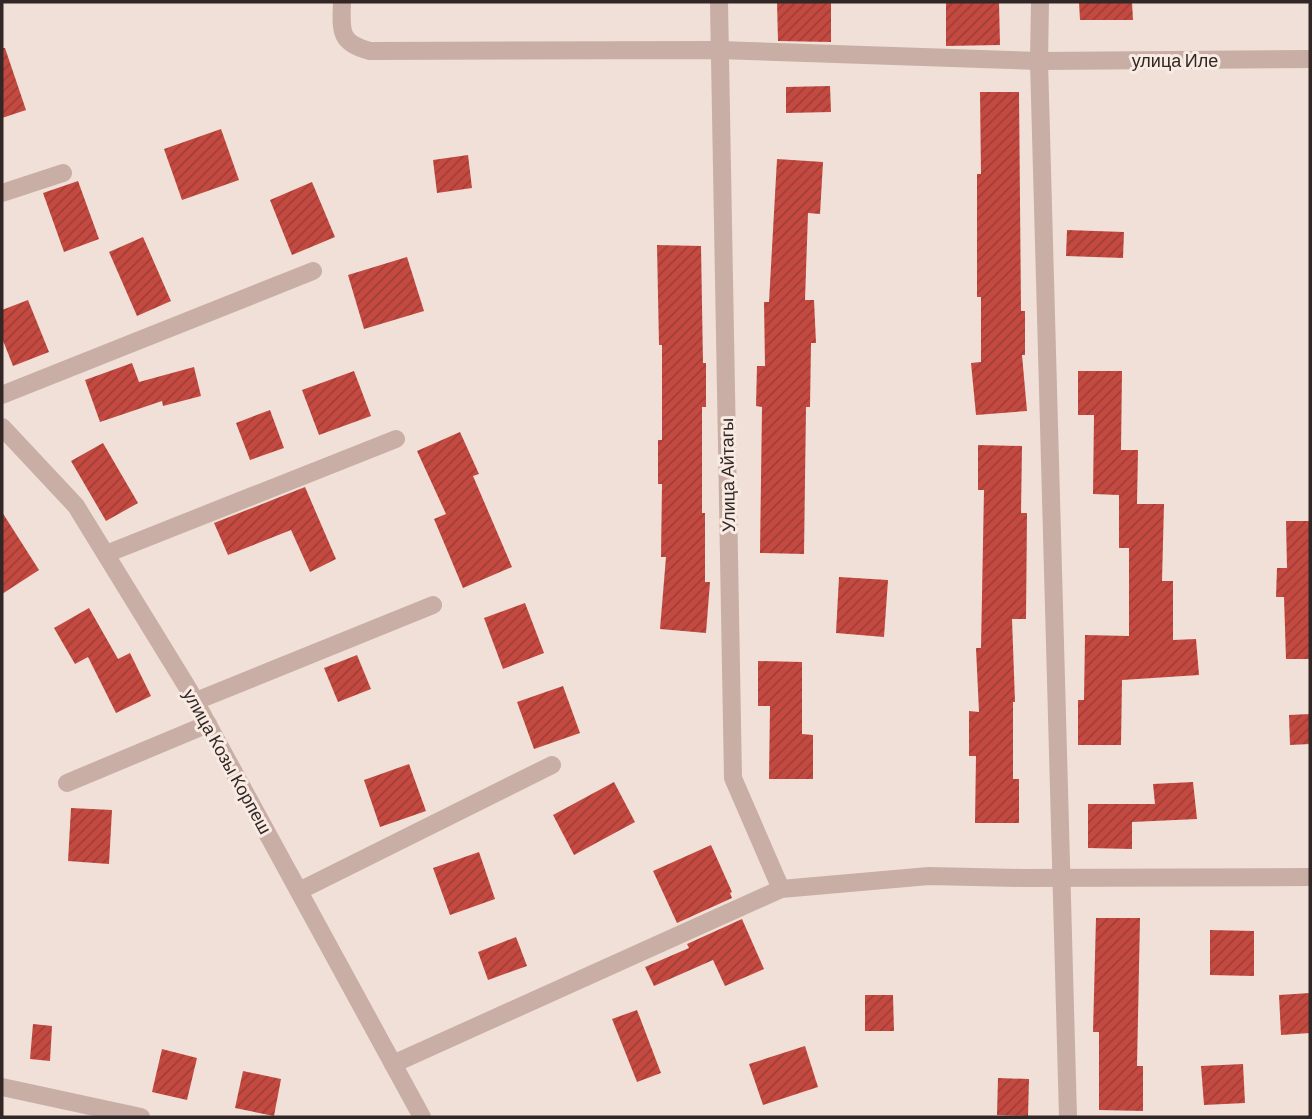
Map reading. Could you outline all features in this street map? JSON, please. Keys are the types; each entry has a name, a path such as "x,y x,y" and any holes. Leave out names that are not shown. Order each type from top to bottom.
{"street":[{"path":"342,2 341,30 346,40 356,47 370,51 719,50 1039,61"},
{"name":"Улица Айтагы","path":"719,2 733,778 781,888"},
{"path":"1040,2 1039,61 1068,1117"},
{"name":"улица Иле","path":"1039,61 1310,59"},
{"path":"2,193 63,173"},
{"path":"2,395 313,271"},
{"name":"улица Козы Корпеш","path":"2,427 76,506 196,701 422,1117"},
{"path":"106,554 396,439"},
{"path":"196,701 433,606"},
{"path":"67,783 208,724"},
{"path":"299,891 552,765"},
{"path":"393,1064 781,888 929,876 1310,877"},
{"path":"2,1087 141,1117"}],"building":[{"path":"777,2 831,2 831,42 778,41"},
{"path":"946,2 999,2 1000,45 946,46"},
{"path":"1079,2 1132,2 1133,20 1080,20"},
{"path":"2,48 5,48 26,110 2,118"},
{"path":"830,86 831,112 786,113 786,87"},
{"path":"980,92 1019,92 1021,311 1025,311 1025,355 1022,355 1027,411 976,415 971,363 981,362 981,297 977,297 977,174 981,174"},
{"path":"221,129 239,180 182,200 164,149"},
{"path":"468,155 472,188 437,193 433,160"},
{"path":"777,159 823,162 820,214 808,213 805,300 814,300 816,343 811,343 810,407 806,407 804,554 760,553 762,407 756,406 757,366 765,366 764,302 769,302"},
{"path":"78,181 99,239 64,252 43,193"},
{"path":"312,182 335,237 292,255 270,200"},
{"path":"1067,230 1124,232 1123,258 1066,256"},
{"path":"143,237 171,301 137,316 109,252"},
{"path":"657,245 701,246 703,363 706,363 706,407 702,407 702,513 705,513 705,582 710,582 706,633 660,629 666,557 661,557 662,484 658,484 658,440 662,440 662,345 659,345"},
{"path":"407,257 424,311 364,329 348,275"},
{"path":"28,300 49,352 13,366 2,338 2,310"},
{"path":"132,363 139,382 194,367 201,396 163,406 162,401 100,422 85,380"},
{"path":"354,371 371,416 319,435 302,390"},
{"path":"1078,371 1122,371 1121,450 1138,450 1137,504 1164,504 1162,581 1173,581 1173,640 1196,639 1199,675 1122,680 1121,745 1078,745 1078,700 1084,700 1085,635 1129,636 1129,548 1119,548 1119,495 1093,494 1094,415 1078,415"},
{"path":"270,410 284,448 250,460 236,423"},
{"path":"460,432 479,474 473,476 512,567 463,588 434,519 446,514 417,451"},
{"path":"103,443 138,503 106,521 71,461"},
{"path":"978,445 1022,446 1021,513 1027,513 1026,619 1012,619 1015,702 1013,779 1019,779 1019,823 975,823 976,756 969,756 969,711 979,712 976,648 981,648 984,490 978,490"},
{"path":"305,487 336,559 310,572 291,530 228,555 214,523"},
{"path":"2,512 39,570 2,594"},
{"path":"1286,521 1310,521 1310,659 1286,659 1284,597 1276,597 1277,568 1287,568"},
{"path":"839,577 888,580 884,637 836,633"},
{"path":"525,603 544,653 503,669 484,618"},
{"path":"89,608 118,659 130,653 151,696 116,713 88,657 75,664 54,628"},
{"path":"357,655 371,689 338,702 324,668"},
{"path":"758,661 802,662 802,734 813,735 813,779 769,779 770,706 758,706"},
{"path":"563,686 580,733 534,749 517,702"},
{"path":"1310,714 1310,744 1290,745 1289,715"},
{"path":"409,764 426,811 380,827 364,780"},
{"path":"614,782 635,822 574,855 553,815"},
{"path":"1193,782 1197,819 1132,822 1132,849 1088,848 1088,804 1155,804 1153,784"},
{"path":"71,808 112,810 109,864 68,861"},
{"path":"711,845 732,892 732,898 677,923 653,871"},
{"path":"479,852 495,899 450,915 433,868"},
{"path":"1096,918 1140,918 1137,1066 1143,1066 1143,1111 1099,1110 1099,1032 1093,1032"},
{"path":"742,919 764,969 725,986 713,960 654,986 645,967 689,948 687,944"},
{"path":"1210,930 1254,931 1254,976 1210,975"},
{"path":"516,937 527,966 488,980 478,952"},
{"path":"1310,993 1310,1033 1281,1035 1279,995"},
{"path":"865,995 893,995 894,1031 865,1031"},
{"path":"637,1010 661,1073 637,1082 612,1019"},
{"path":"33,1024 52,1026 50,1061 30,1059"},
{"path":"805,1046 818,1087 763,1105 749,1064"},
{"path":"162,1049 197,1058 187,1100 152,1092"},
{"path":"1243,1064 1245,1103 1204,1105 1201,1066"},
{"path":"243,1071 281,1079 274,1116 235,1108"},
{"path":"998,1078 1029,1079 1028,1116 997,1115"}]}
